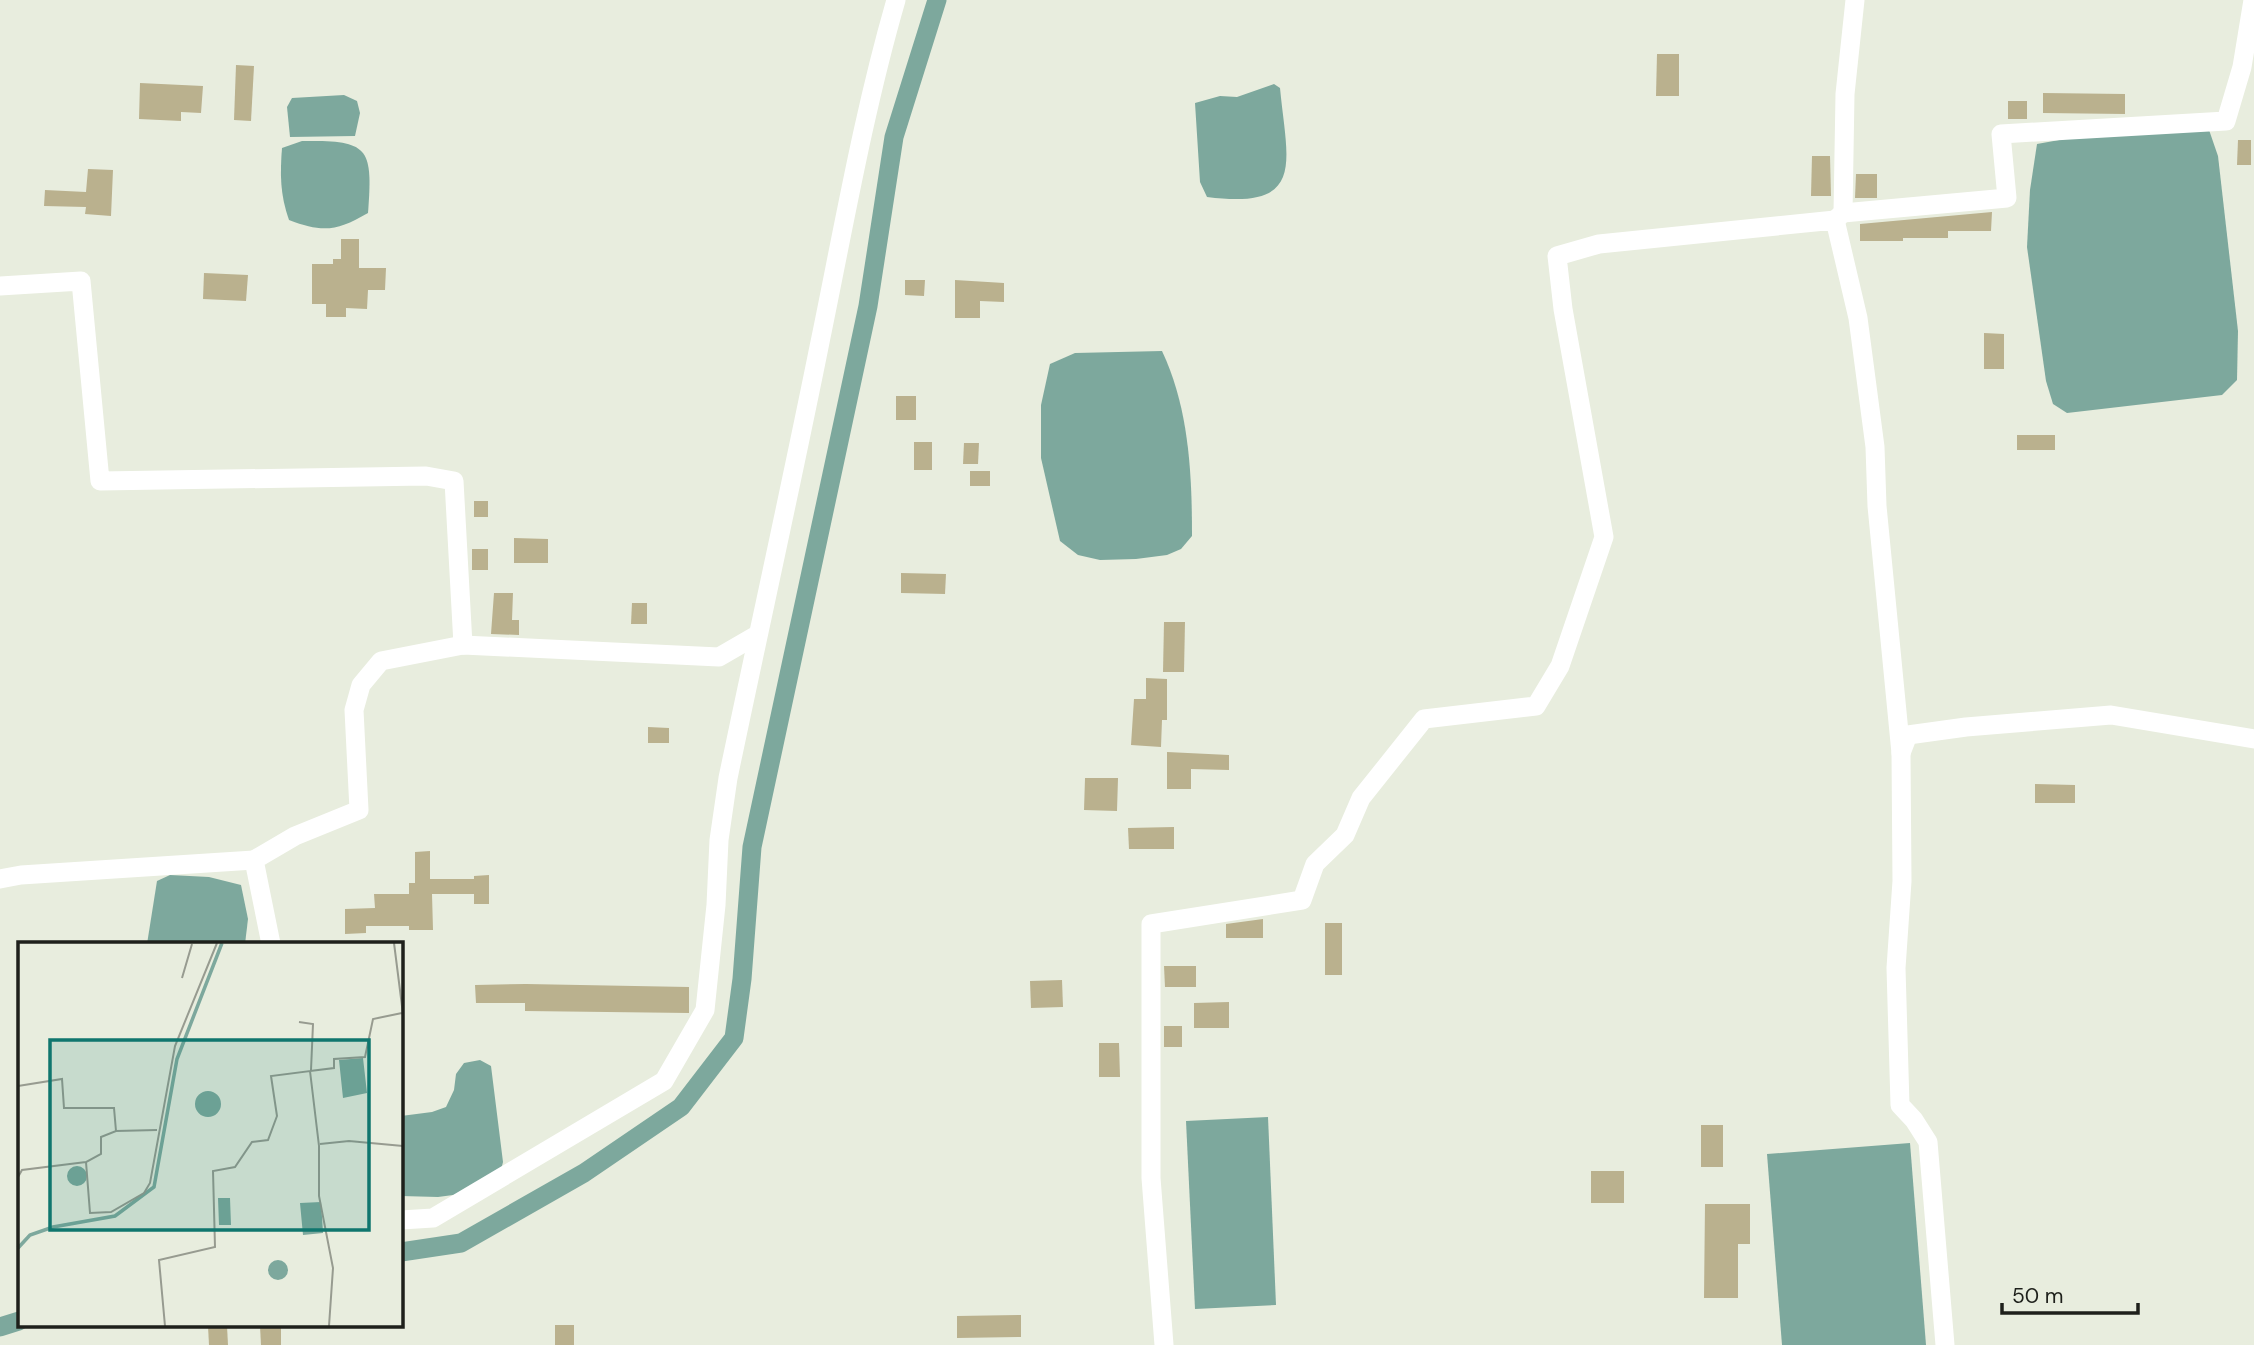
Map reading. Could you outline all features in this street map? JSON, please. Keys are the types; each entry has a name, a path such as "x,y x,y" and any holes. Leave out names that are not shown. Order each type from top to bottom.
{"street":[{"path":"402,1220 433,1218 664,1082 705,1010 716,905 719,840 727,778 845,213 883,44 896,0"},
{"path":"1855,0 1845,94 1839,216 1858,318 1875,447 1877,506 1901,753 1902,881 1896,968 1900,1105 1914,1120 1928,1142 1945,1345"},
{"path":"1164,1345 1151,1178 1151,924 1302,900 1315,864 1345,835 1361,798 1424,719 1536,706 1560,666 1604,537 1563,309 1557,256 1598,243 2007,198 2001,134 2226,121 2242,67 2253,0"},
{"path":"0,286 82,281 100,481 426,476 454,481 463,645"},
{"path":"0,879 21,875 254,860 295,836 359,810 354,710 361,685 381,661 463,645 719,657 757,635"},
{"path":"1901,753 1908,735 1966,727 2111,715 2254,739"},
{"path":"254,860 271,942"}],"water":[{"path":"1274,84 1280,88 1286,138 1284,175 1276,188 1262,196 1239,199 1207,197 1200,182 1195,103 1220,96 1237,97"},
{"path":"344,95 357,101 360,113 355,136 290,137 287,107 292,98"},
{"path":"2208,127 2218,156 2238,331 2237,380 2222,395 2067,413 2053,404 2046,381 2027,247 2030,190 2037,144 2076,137"},
{"path":"302,141 341,143 354,146 362,152 369,174 368,213 347,224 330,228 311,227 289,220 281,184 282,148"},
{"path":"1162,351 1178,395 1187,442 1192,536 1181,549 1167,555 1100,560 1078,555 1060,541 1041,458 1041,405 1050,364 1075,353"},
{"path":"170,875 209,877 241,885 248,919 245,942 147,942 157,881"},
{"path":"480,1060 491,1066 503,1162 501,1170 468,1193 438,1197 402,1196 402,1116 432,1112 446,1107 454,1090 456,1074 464,1063"},
{"path":"1268,1117 1276,1305 1195,1309 1186,1121"},
{"path":"1910,1143 1926,1345 1782,1345 1767,1154"}],"building":[{"path":"1657,54 1679,54 1679,96 1656,96"},
{"path":"236,65 254,66 251,121 234,120"},
{"path":"140,83 203,86 201,113 181,112 181,121 139,119"},
{"path":"2043,93 2125,94 2125,114 2043,113"},
{"path":"2008,101 2027,101 2027,119 2008,119"},
{"path":"2238,140 2251,140 2251,165 2237,165"},
{"path":"1812,156 1830,156 1831,196 1811,196"},
{"path":"88,169 113,170 111,216 85,214 86,207 44,206 45,190 86,192"},
{"path":"1856,174 1877,174 1877,198 1855,198"},
{"path":"1992,212 1991,231 1948,231 1948,238 1860,241 1860,224"},
{"path":"341,239 359,239 359,268 386,268 385,290 368,290 367,309 346,308 346,317 326,317 326,304 312,304 312,264 333,264 333,259 341,259"},
{"path":"204,273 248,275 246,301 203,299"},
{"path":"905,280 925,280 924,296 905,295"},
{"path":"955,280 1004,283 1004,302 980,301 980,318 955,318"},
{"path":"1984,333 2004,334 2004,369 1984,369"},
{"path":"896,396 916,396 916,420 896,420"},
{"path":"2017,435 2055,435 2055,450 2017,450"},
{"path":"914,442 932,442 932,470 914,470"},
{"path":"964,443 979,443 978,464 963,464"},
{"path":"970,471 990,471 990,486 970,486"},
{"path":"474,501 488,501 488,517 474,517"},
{"path":"514,538 548,539 548,563 514,563"},
{"path":"472,549 488,549 488,570 472,570"},
{"path":"901,573 946,574 945,594 901,593"},
{"path":"494,593 513,593 512,620 519,620 519,635 491,634"},
{"path":"632,603 647,603 647,624 631,624"},
{"path":"1164,622 1185,622 1184,672 1163,672"},
{"path":"1146,678 1167,679 1167,720 1162,720 1161,747 1131,745 1134,699 1146,699"},
{"path":"648,727 669,728 669,743 648,743"},
{"path":"1167,752 1229,755 1229,770 1191,769 1191,789 1167,789"},
{"path":"1085,778 1118,778 1117,811 1084,810"},
{"path":"2035,784 2075,785 2075,803 2035,803"},
{"path":"1174,827 1174,849 1129,849 1128,828"},
{"path":"430,851 430,879 474,879 474,876 489,875 489,904 474,904 474,894 432,894 433,930 409,930 409,926 366,926 366,933 345,934 345,909 375,908 374,894 409,894 409,883 415,883 415,852"},
{"path":"1263,919 1263,938 1226,938 1226,924"},
{"path":"1325,923 1342,923 1342,975 1325,975"},
{"path":"1164,966 1196,966 1196,987 1165,987"},
{"path":"1062,980 1063,1007 1031,1008 1030,981"},
{"path":"475,985 689,987 689,1013 525,1011 525,1003 476,1003"},
{"path":"1229,1002 1229,1028 1194,1028 1194,1003"},
{"path":"1164,1026 1182,1026 1182,1047 1164,1047"},
{"path":"1099,1043 1119,1043 1120,1077 1099,1077"},
{"path":"1701,1125 1723,1125 1723,1167 1701,1167"},
{"path":"1591,1171 1624,1171 1624,1203 1591,1203"},
{"path":"1705,1204 1750,1204 1750,1244 1738,1244 1738,1298 1704,1298"},
{"path":"1021,1315 1021,1337 957,1338 957,1316"},
{"path":"555,1325 574,1325 574,1345 555,1345"},
{"path":"208,1328 227,1328 228,1345 209,1345"},
{"path":"260,1328 281,1328 281,1345 261,1345"}],"waterway":[{"path":"402,1252 461,1243 584,1173 681,1107 734,1038 742,979 752,847 868,306 894,137 937,0"},
{"path":"0,1327 18,1321"}]}
